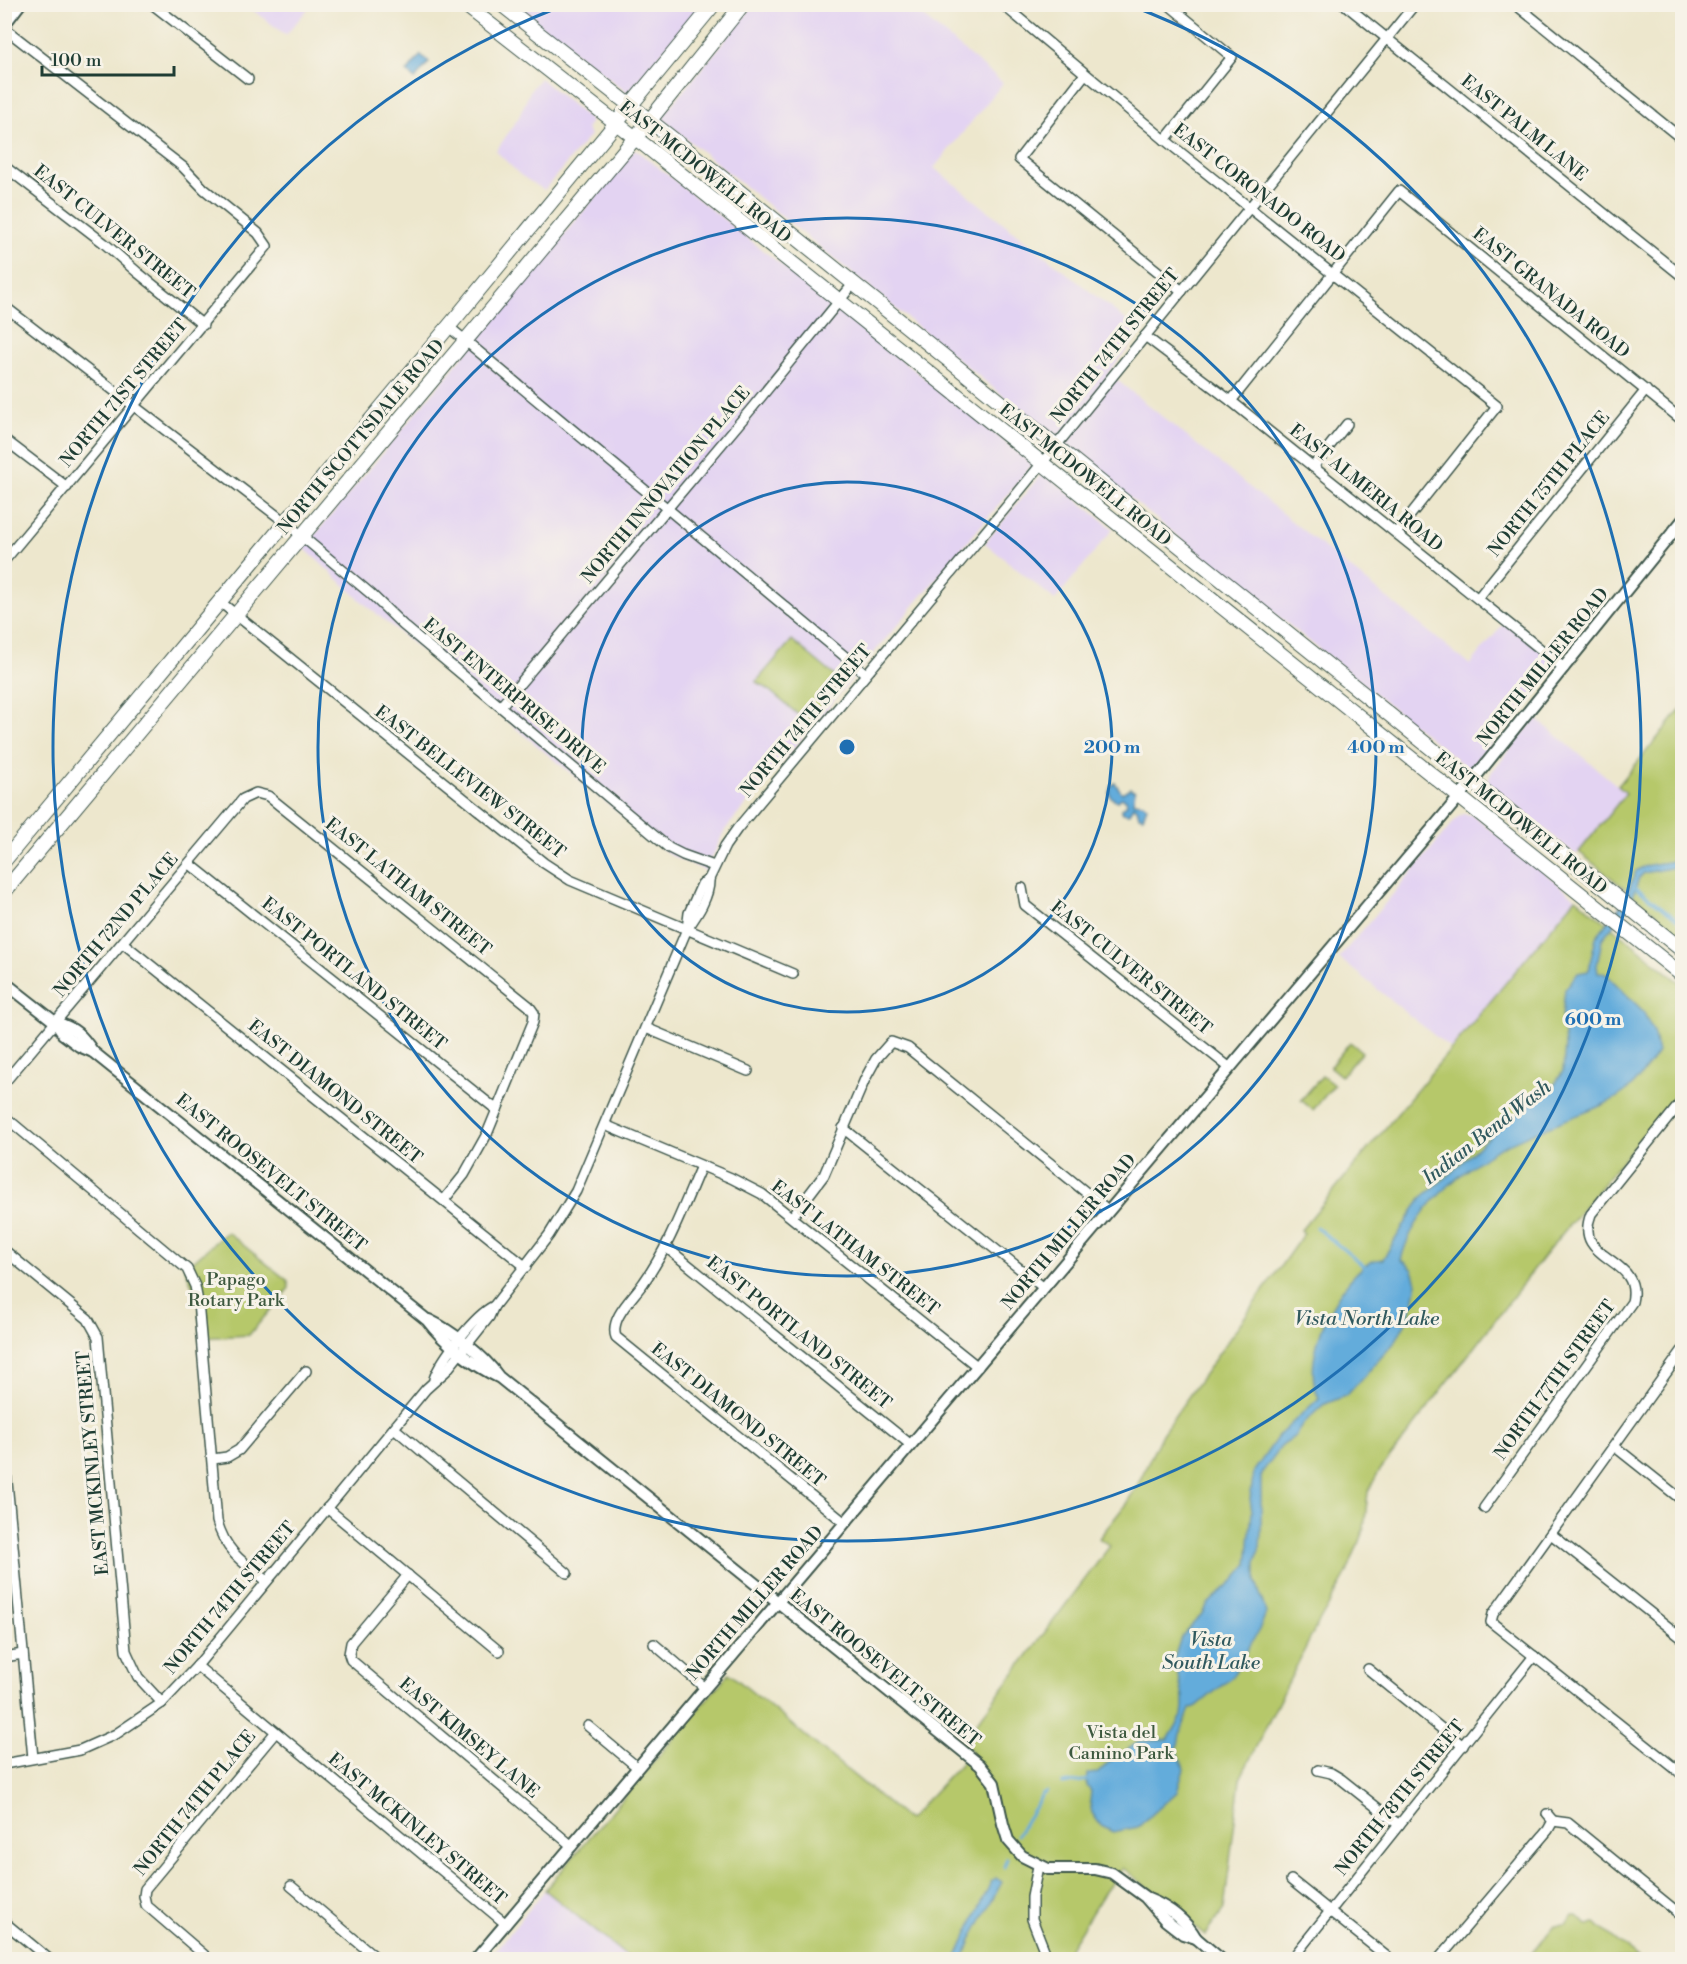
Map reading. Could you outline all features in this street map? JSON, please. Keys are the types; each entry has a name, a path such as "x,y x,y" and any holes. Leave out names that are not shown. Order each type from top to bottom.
{"main road":[{"name":"EAST MCDOWELL ROAD","path":"464,4 1678,971"},
{"name":"EAST MCDOWELL ROAD","path":"501,4 650,120 1683,950"},
{"name":"NORTH SCOTTSDALE ROAD","path":"4,861 449,327 714,4"},
{"name":"NORTH SCOTTSDALE ROAD","path":"4,892 650,120 743,4"}],"street":[{"path":"4,26 20,4"},
{"path":"152,4 248,79"},
{"name":"EAST CORONADO ROAD","path":"1002,4 1165,140 1497,406 1396,533"},
{"path":"1165,140 1232,57 1168,4"},
{"name":"EAST PALM LANE","path":"1344,4 1683,276"},
{"name":"NORTH 74TH STREET","path":"4,1764 57,1755 99,1743 162,1703 196,1666 433,1381 438,1366 489,1317 494,1306 549,1234 576,1191 687,929 689,913 702,884 709,879 714,866 737,829 1042,464 1415,4"},
{"path":"1515,4 1683,139"},
{"name":"NORTH 71ST STREET","path":"4,26 183,167 204,189 258,233 267,246 4,561"},
{"path":"1086,74 1019,159 1182,291"},
{"name":"EAST CULVER STREET","path":"4,166 104,243 137,273 202,325"},
{"name":"EAST GRANADA ROAD","path":"1334,274 1398,191 1683,420"},
{"path":"1231,401 1334,274"},
{"name":"NORTH INNOVATION PLACE","path":"501,706 853,284"},
{"path":"4,306 302,536"},
{"path":"449,327 866,674"},
{"name":"EAST ALMERIA ROAD","path":"1145,336 1231,401 1564,668"},
{"name":"NORTH 75TH PLACE","path":"1478,598 1646,390"},
{"path":"1313,466 1347,424"},
{"path":"4,439 67,487"},
{"name":"NORTH MILLER ROAD","path":"476,1959 1460,796 1683,521"},
{"name":"EAST ENTERPRISE DRIVE","path":"302,536 371,594 403,625 669,848 714,866"},
{"name":"EAST BELLEVIEW STREET","path":"219,601 544,863 570,880 793,974"},
{"name":"NORTH 72ND PLACE","path":"4,1083 243,799 256,792"},
{"name":"EAST LATHAM STREET","path":"256,792 268,796 529,1006 534,1013 533,1022 497,1110"},
{"name":"EAST PORTLAND STREET","path":"190,864 497,1110"},
{"name":"EAST CULVER STREET","path":"1022,888 1025,904 1230,1068"},
{"name":"EAST DIAMOND STREET","path":"123,943 526,1267"},
{"name":"EAST ROOSEVELT STREET","path":"4,982 55,1022 69,1026 84,1038 93,1052 427,1320 442,1326 460,1346 489,1364 500,1378 980,1765 997,1791 1008,1840 1022,1856 1038,1866"},
{"path":"646,1028 748,1071"},
{"path":"792,1217 824,1175 865,1079 876,1059 891,1042 908,1048 1109,1211"},
{"name":"NORTH 77TH STREET","path":"1484,1508 1632,1302 1633,1284 1630,1276 1591,1244 1588,1222 1683,1101"},
{"path":"444,1200 474,1159 497,1110"},
{"path":"4,1116 187,1269 195,1286 198,1302 217,1521 227,1547 267,1581"},
{"name":"EAST LATHAM STREET","path":"605,1125 762,1194 978,1367"},
{"path":"843,1128 1044,1288"},
{"path":"666,1247 701,1166"},
{"name":"EAST PORTLAND STREET","path":"666,1247 911,1445"},
{"name":"EAST DIAMOND STREET","path":"666,1247 653,1270 617,1318 613,1330 616,1337 846,1523"},
{"name":"EAST MCKINLEY STREET","path":"4,1250 88,1320 98,1337 126,1651 138,1677 162,1703"},
{"path":"1681,1358 1614,1446 1493,1614 1491,1622 1683,1774"},
{"path":"213,1459 227,1457 239,1450 306,1371"},
{"path":"394,1428 567,1573"},
{"path":"1614,1446 1683,1500"},
{"path":"4,1450 9,1553 23,1654 33,1758"},
{"path":"327,1508 499,1651"},
{"path":"1551,1534 1683,1638"},
{"name":"EAST KIMSEY LANE","path":"408,1575 351,1643 349,1654 356,1665 572,1846"},
{"path":"654,1644 704,1687"},
{"path":"4,1657 23,1654"},
{"name":"NORTH 78TH STREET","path":"1291,1959 1534,1656"},
{"name":"EAST MCKINLEY STREET","path":"196,1666 506,1924"},
{"path":"1368,1669 1463,1746"},
{"path":"588,1726 637,1767"},
{"name":"NORTH 74TH PLACE","path":"210,1959 153,1912 146,1905 144,1896 148,1884 274,1733"},
{"path":"1318,1770 1331,1773 1341,1779 1399,1825"},
{"path":"1438,1959 1548,1830 1550,1818 1568,1823 1683,1916"},
{"path":"1048,1959 1032,1919 1032,1897 1038,1866 1059,1870 1104,1870 1113,1873 1145,1897 1165,1920 1183,1934 1196,1938 1222,1959"},
{"path":"1291,1880 1391,1959"},
{"path":"291,1886 379,1959"},
{"path":"4,1922 50,1959"}],"shaded area":[{"path":"246,5 311,5 286,35"},
{"path":"513,5 702,5 628,93"},
{"path":"754,5 909,5 1003,83 934,168 1141,332 1108,373 1470,665 1509,617 1561,660 1469,769 1050,434 661,118"},
{"path":"540,78 591,121 586,129 590,135 544,190 520,175 496,151 519,117 530,91"},
{"path":"635,149 1033,464 724,831 706,871 670,855 367,606 304,548"},
{"path":"1043,472 1113,529 1055,600 985,543"},
{"path":"1536,718 1626,793 1576,855 1488,782 1490,774"},
{"path":"1472,815 1576,898 1451,1049 1339,958 1459,816"},
{"path":"545,1890 630,1959 488,1960"}],"green space":[{"path":"792,640 841,681 807,722 756,682"},
{"path":"1682,708 1682,934 1579,852 1626,793 1618,786"},
{"name":"Vista del Camino Park","path":"1576,898 1682,984 1682,1087 1544,1256 1378,1473 1368,1492 1364,1528 1346,1575 1316,1627 1240,1779 1224,1909 1205,1935 1123,1868 1104,1893 1063,1959 630,1959 545,1890 729,1673 908,1820 972,1751 962,1742 1110,1546 1099,1538 1137,1486 1162,1434 1304,1233 1301,1230"},
{"path":"1350,1042 1362,1052 1341,1076 1330,1067"},
{"path":"1322,1076 1334,1085 1313,1110 1301,1100"},
{"name":"Papago Rotary Park","path":"227,1232 288,1281 289,1288 249,1335 202,1338 199,1302 185,1268"},
{"path":"1573,1916 1578,1916 1587,1925 1596,1924 1639,1959 1527,1959 1555,1925 1566,1925"}],"water":[{"path":"421,55 429,62 415,79 407,72"},
{"path":"1115,783 1122,793 1130,788 1135,791 1133,802 1143,803 1147,807 1143,817 1139,816 1137,809 1133,806 1129,814 1123,813 1121,810 1127,804 1126,800 1122,798 1117,801 1109,793 1111,786"},
{"path":"1682,858 1682,866 1644,873 1639,878 1629,906 1602,939 1597,966 1598,972 1606,974 1643,1011 1653,1031 1658,1052 1639,1078 1619,1096 1489,1154 1447,1187 1424,1213 1406,1243 1401,1260 1413,1270 1417,1283 1407,1320 1395,1342 1347,1395 1323,1405 1304,1423 1294,1437 1283,1444 1263,1471 1261,1477 1261,1532 1256,1561 1256,1581 1266,1613 1232,1677 1197,1706 1190,1709 1177,1749 1184,1769 1177,1792 1138,1827 1113,1832 1101,1826 1092,1813 1091,1791 1087,1786 1088,1774 1098,1773 1109,1762 1140,1741 1168,1740 1182,1716 1183,1697 1174,1659 1181,1637 1208,1604 1247,1565 1252,1511 1250,1499 1254,1471 1279,1435 1319,1398 1314,1382 1317,1344 1333,1305 1356,1273 1371,1262 1383,1259 1421,1198 1483,1142 1555,1084 1563,1071 1565,1044 1562,1017 1565,989 1578,973 1588,971 1596,937 1624,901 1636,871 1647,866"},
{"path":"996,1878 1002,1882 971,1940 964,1959 956,1959 991,1882"}],"waterway":[{"path":"1634,886 1682,923"},
{"path":"1316,1227 1365,1267"},
{"name":"Indian Bend Wash","path":"1062,1784 1089,1780"},
{"name":"Indian Bend Wash","path":"1017,1835 1042,1795 1047,1792"},
{"name":"Indian Bend Wash","path":"1004,1867 1007,1858"}],"water label":[{"name":"Vista North Lake","path":"1367,1319"},
{"name":"Vista South Lake","path":"1211,1652"}]}
